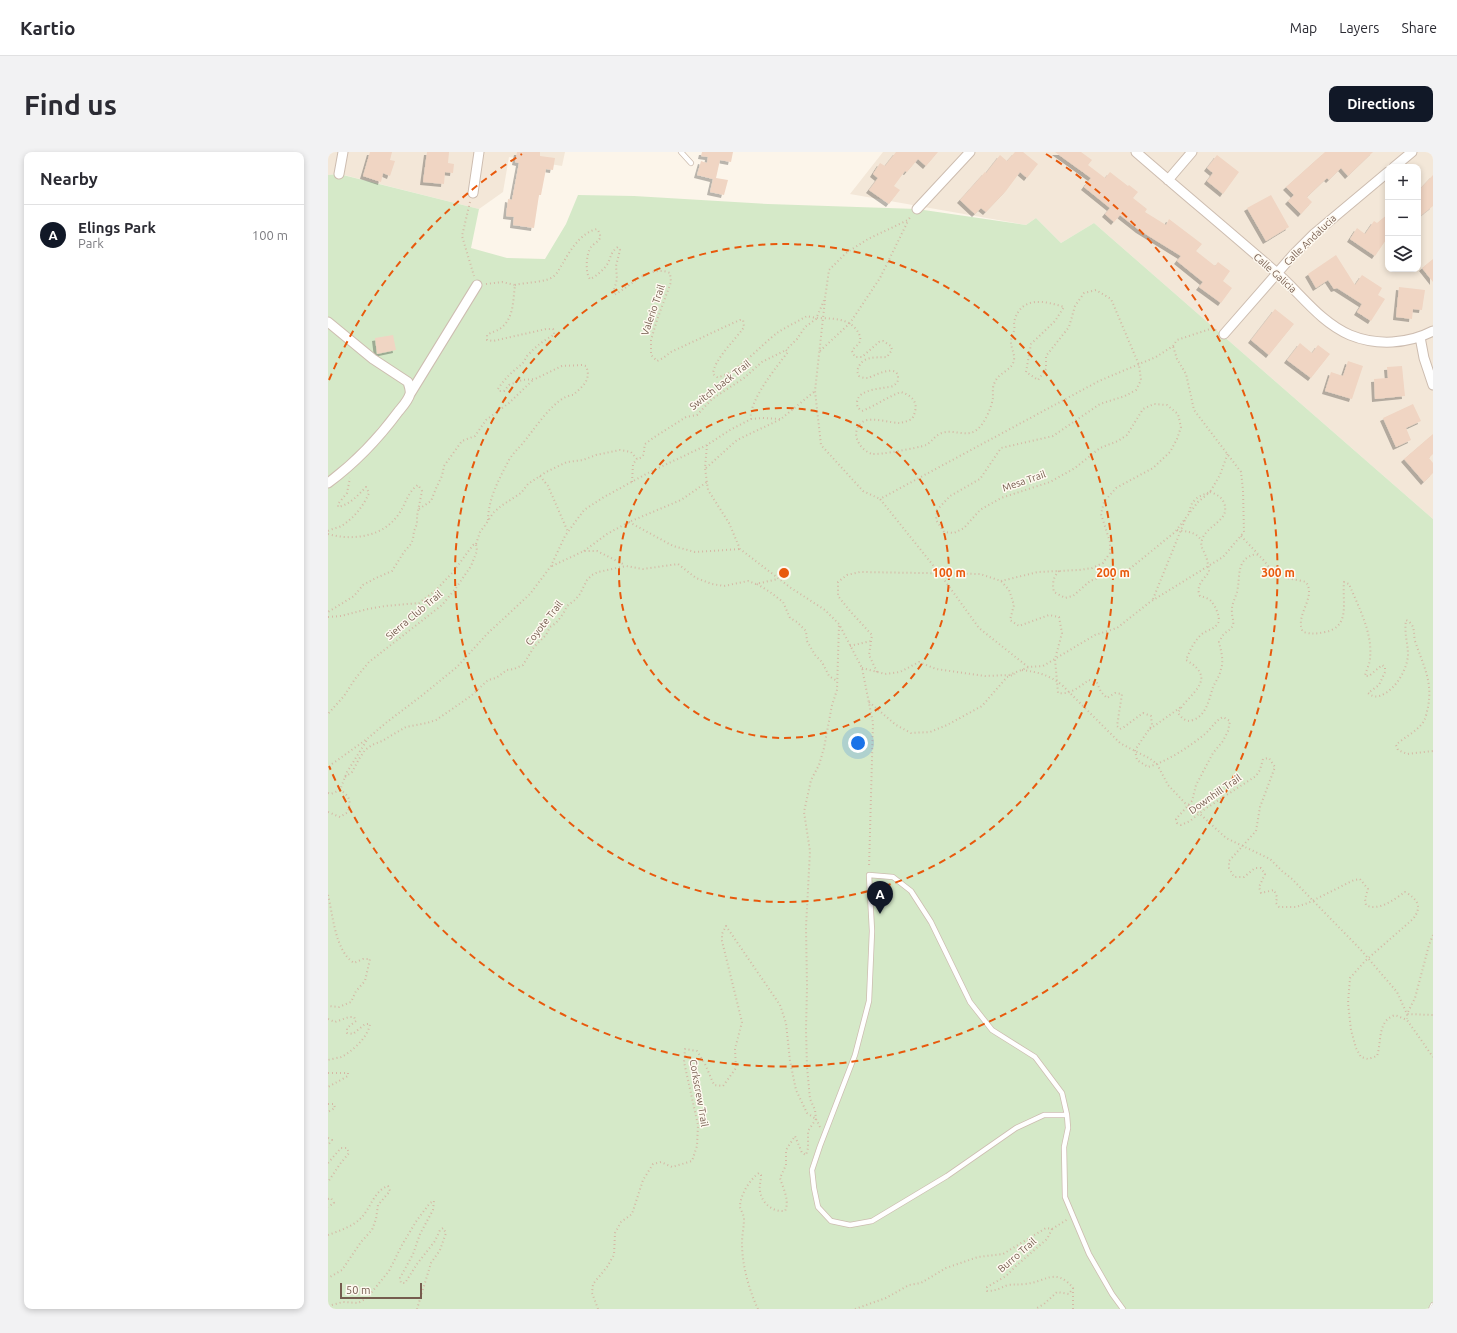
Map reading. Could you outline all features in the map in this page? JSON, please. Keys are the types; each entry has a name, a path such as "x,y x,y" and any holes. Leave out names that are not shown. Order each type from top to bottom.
{"street":[{"path":"340,174 343,152"},
{"path":"473,193 479,152"},
{"path":"917,209 970,152"},
{"name":"Calle Galicia","path":"1136,152 1277,274 1327,322 1351,335 1379,342 1406,340 1420,337 1433,331"},
{"path":"1168,180 1192,152"},
{"path":"1398,164 1412,152"},
{"name":"Calle Andalucia","path":"1224,334 1292,255 1314,234 1385,175"},
{"path":"328,483 352,463 386,429 407,401 477,285"},
{"path":"328,322 373,359 408,382 410,394"},
{"path":"1420,337 1424,358 1433,385"}],"lane":[{"path":"681,152 691,163"},
{"path":"1067,1115 1044,1115 1016,1128 946,1176 872,1221 850,1225 831,1221 818,1207 812,1170 855,1055 869,1001 872,931 869,875 893,877 911,891 931,922 970,1002 992,1030 1035,1057 1062,1093 1067,1115 1068,1128 1064,1147 1065,1197 1089,1254 1112,1294 1124,1309"},
{"path":"1431,1309 1433,1305"}],"path":[{"path":"473,193 462,236 477,285 502,282 515,285 511,316 500,329 487,335 487,340 493,341 553,329 554,331 554,336 545,340 535,348 526,358 524,363 506,377 498,389 501,392 509,385 522,380 535,379"},
{"path":"820,351 850,323 880,278 908,220 917,209"},
{"path":"908,220 868,239 846,253 829,270 815,391 821,445 863,491 880,499 940,574 979,628 1029,667"},
{"name":"Valerio Trail","path":"515,285 540,281 553,277 573,248 582,238 587,233 597,229 600,233 600,237 599,241 591,247 588,254 587,276 590,279 594,277 608,262 614,249 618,247 620,250 616,266 617,279 614,295 632,283 656,271 664,270 670,273 671,282 657,320 650,347 651,354 657,361 671,352 716,330 743,320 744,326 742,330 713,369 713,374 717,377 724,376 776,334 807,316 816,319"},
{"name":"Mesa Trail","path":"850,323 859,332 860,336 858,344 852,351 855,357 862,357 883,340 891,346 892,350 887,357 873,357 862,363 857,371 859,376 868,378 888,370 894,371 898,375 896,384 893,386 873,389 861,396 858,400 858,409 862,411 868,409 901,392 912,398 915,404 916,412 912,419 902,423 870,420 864,421 858,426 856,437 858,443 872,454 885,453 924,446 933,441 936,436 943,432 968,434 975,431 979,427 988,414 994,384 1000,374 1007,371 1014,361 1011,340 1014,331 1014,322 1020,310 1028,303 1040,301 1064,307 1056,321 1031,344 1026,372 1038,380 1046,370 1046,356 1069,327 1075,306 1084,293 1096,290 1111,299 1139,365 1141,380 1136,390 1125,396 1100,404 1053,436 1001,448 980,479 950,496 937,510 936,520 944,532 954,533 964,528 980,510 1001,498 1050,482 1075,468 1100,448 1118,441 1127,435 1143,410 1154,404 1167,405 1178,414 1181,427 1170,452 1153,468 1116,488 1104,502 1101,514 1110,542 1110,553 1103,563 1092,568 1059,571"},
{"path":"816,319 825,298"},
{"path":"751,419 750,414 761,390 788,352 786,350 797,339 805,327 816,319 823,317 850,323"},
{"path":"880,499 1099,381 1156,357 1173,346 1177,340 1213,328 1224,334"},
{"path":"862,668 886,674 900,672 919,662 936,669 985,676 1009,674 1029,667 1043,666 1095,635 1117,628 1152,600 1223,556 1244,532 1241,472 1194,410 1186,374 1177,359 1173,346"},
{"name":"Switch back Trail","path":"637,460 644,456 645,444 653,438 686,417 697,415 712,399 744,378 762,362 786,350"},
{"path":"418,510 431,501 442,476 444,466 462,441 475,436 486,420 509,403 535,379 562,366 586,366 588,377 586,383 573,396 567,396 546,412 510,459 489,503 488,520"},
{"path":"705,468 737,440 782,419 815,391"},
{"path":"332,764 367,739 457,666 487,634 530,594 551,566 568,532 584,510 604,497 707,445 730,430 751,419 782,419"},
{"path":"707,445 705,468 708,490 729,523 740,549 778,578 825,610 839,624 862,668 873,723 869,875"},
{"path":"476,544 480,532 488,520 501,506 521,493 528,484 546,472 567,462 583,460 596,455 620,450 631,452 637,460 633,464 632,482"},
{"path":"1059,571 1055,575 1052,585 1054,592 1065,598 1074,596 1090,581 1102,577 1118,575 1127,571 1177,530 1198,502 1210,492 1220,475 1228,453"},
{"path":"328,530 343,525 363,506 370,493 366,487 347,505 338,507 338,504 347,493 352,463"},
{"path":"540,476 548,486 568,532"},
{"path":"551,566 584,552 607,534 629,522 681,500 707,482"},
{"path":"328,534 354,538 373,534 388,527 399,515 409,494 414,488 418,485 422,492 417,524 411,544 404,552 392,572 363,585 354,596 328,612"},
{"path":"1147,731 1181,707 1196,691 1201,681 1201,675 1197,667 1186,660 1197,639 1205,632 1213,629 1219,623 1220,616 1212,602 1207,598 1200,596 1198,591 1199,585 1209,572 1207,558 1201,546 1201,540 1205,532 1221,520 1226,508 1224,501 1210,492"},
{"path":"1152,600 1187,516"},
{"path":"629,522 674,546 695,552 740,549"},
{"path":"1177,530 1190,531 1201,540"},
{"path":"1241,536 1262,557 1274,572 1283,577 1306,582 1308,584 1308,599 1301,620 1301,628 1303,632 1312,634 1329,631 1339,625 1343,615 1344,582 1349,584 1358,603 1370,642 1370,659 1365,676 1370,676 1382,665 1384,667 1385,672 1379,685 1368,693 1372,697 1379,697 1389,691 1405,668 1408,655 1406,620 1411,623 1414,628 1415,640 1423,660 1431,693 1424,722 1396,745 1398,750 1407,754 1433,751"},
{"name":"Sierra Club Trail","path":"328,617 341,616 385,606 419,603 436,590 453,572 473,545 476,544 477,551 471,566 456,588 436,609 369,662 355,679 344,696 328,714"},
{"path":"584,552 597,551 626,566"},
{"path":"1181,707 1178,713 1184,720 1190,721 1198,718 1205,712 1212,689 1221,670 1222,651 1219,642 1225,633 1233,626 1234,618 1232,615 1242,562 1248,556 1256,554 1259,555"},
{"name":"Coyote Trail","path":"345,777 352,772 365,750 372,745 406,727 436,720 471,696 488,680 496,678 507,670 524,665 534,647 546,635 550,627 556,623 567,606 580,594 587,580 598,572 626,566 643,569 678,564 696,578 712,584 724,586 748,581 756,584 778,578"},
{"path":"1001,581 1038,572 1059,571"},
{"path":"878,672 869,655 872,634 838,596 838,582 847,575 860,572 980,574 1001,581 1009,590 1014,605 1010,620 1019,626 1049,615 1059,617 1062,633 1055,659 1058,693 1064,694 1075,690 1089,680 1097,683 1100,692 1107,698 1114,693 1122,694 1117,726 1120,728 1124,727 1143,713 1151,716 1152,725 1135,750 1137,760 1148,767 1157,764"},
{"path":"756,584 783,602 790,618 797,622 806,631 807,641 814,655 822,662 829,676 837,681"},
{"path":"758,1309 752,1297 744,1265 742,1244 744,1217 740,1207 742,1196 755,1176 759,1173 761,1176 759,1190 762,1199 769,1206 778,1211 785,1211 787,1207 786,1198 780,1178 786,1165 786,1150 795,1136 802,1153 806,1155 808,1148 808,1131 816,1119 810,1099 807,1067 806,927 810,851 804,812 811,780 819,765 824,748 831,710 837,690 839,624"},
{"path":"850,646 871,641"},
{"path":"870,702 896,725 911,733 930,732 947,725 982,706 1007,677 1029,667"},
{"path":"1022,670 1040,673 1057,681 1070,692 1120,743 1135,750 1157,764 1168,786 1226,838 1270,858 1314,900 1368,958 1396,992 1407,1014"},
{"name":"Downhill Trail","path":"1157,764 1201,737 1210,729 1216,720 1223,717 1230,721 1228,731 1223,741 1213,753 1196,785 1192,801 1176,819 1177,823 1180,825 1190,821 1256,776 1260,770 1263,759 1269,758 1275,767 1260,808 1256,831 1229,861 1229,868 1234,877 1244,877 1255,868 1261,868 1265,874 1258,887 1261,893 1274,890 1277,897 1276,903 1279,907 1296,907 1314,900 1354,880 1360,879 1368,889 1365,899 1366,905 1372,908 1378,907 1397,898 1405,892 1415,898 1418,905 1418,912 1413,919 1368,958 1350,978 1348,1003 1351,1030 1356,1048 1361,1057 1368,1059 1377,1056 1380,1047 1382,1026 1388,1017 1395,1014 1407,1020"},
{"path":"328,793 331,794 340,790 345,777 367,739"},
{"path":"328,812 340,818 348,812 351,801 347,794 340,790"},
{"path":"328,895 335,930 348,959 354,963 363,959 370,959 365,981 356,991 351,1002 339,1007 328,1006"},
{"name":"Corkscrew Trail","path":"598,1309 592,1294 593,1284 607,1267 614,1255 615,1233 621,1222 632,1214 643,1180 653,1164 660,1162 672,1167 692,1161 697,1146 698,1125 684,1062 685,1049 697,1051 714,1084 723,1086 736,1068 735,1049 742,1022 722,941 722,934 726,926 780,1005 786,1023 790,1061 796,1090 808,1113 816,1119"},
{"path":"1433,935 1415,998 1407,1014 1407,1020 1433,1057"},
{"path":"1407,1014 1433,1015"},
{"path":"328,1019 335,1022 349,1017 354,1017 356,1021 347,1028 347,1033 353,1034 365,1024 370,1024 369,1030 359,1044 341,1056 328,1060"},
{"path":"328,1073 348,1073 348,1076 328,1087"},
{"path":"328,1104 334,1104 335,1108 328,1112"},
{"path":"328,1138 332,1140 328,1144"},
{"path":"328,1162 341,1148 346,1148 349,1153 328,1182"},
{"path":"328,1235 347,1228 362,1218 372,1200 383,1188 388,1186 390,1191 378,1205 376,1219 372,1230 361,1242 342,1270 328,1278"},
{"path":"328,1199 331,1198 334,1203 328,1207"},
{"path":"328,1306 343,1302 358,1303 367,1298 389,1271 417,1220 430,1203 434,1201 433,1210 420,1234 413,1254 400,1278 401,1283 405,1283 417,1264 435,1241 440,1230 443,1228 446,1234 440,1250 431,1263 417,1309"},
{"path":"1052,1229 1072,1216"},
{"name":"Burro Trail","path":"855,1309 886,1298 909,1285 921,1282 946,1268 978,1257 1003,1254 1046,1228 1052,1229 1047,1240 1006,1276 987,1287 987,1291 995,1291 1014,1284 1025,1284 1054,1277 1066,1279 1073,1288"},
{"path":"1035,1309 1044,1304 1057,1292 1069,1294 1073,1288"},
{"path":"1073,1288 1073,1309"}],"shaded area":[{"path":"328,152 565,152 562,166 509,157 503,192 479,209 340,174 328,175"},
{"path":"883,152 1433,152 1433,519 1094,223 1061,243 1036,218 1026,225 850,194"}],"green space":[{"path":"339,174 479,209 471,248 507,258 545,259 566,224 578,195 634,196 768,204 917,209 1026,225 1036,218 1061,243 1094,223 1433,519 1433,1309 328,1309 328,175"}],"building":[{"path":"370,152 392,152 390,160 395,161 390,176 383,173 381,182 363,176"},
{"path":"427,152 449,152 448,163 454,164 453,173 445,172 444,184 423,182"},
{"path":"517,152 540,152 540,156 555,158 553,170 546,169 541,195 539,195 534,228 513,225 514,217 506,216 508,199 512,200 519,163 515,162"},
{"path":"702,152 733,152 731,162 720,160 716,178 728,180 724,195 710,192 713,179 697,175 701,161 707,163 708,157 701,156"},
{"path":"896,152 938,152 926,166 918,159 907,172 905,171 894,186 900,190 889,204 869,190 878,178 873,174 880,163 885,166"},
{"path":"1015,152 1023,152 1038,164 1027,178 1020,172 1006,191 986,212 981,208 975,214 960,200 985,172 986,173 1000,155 1007,161"},
{"path":"1055,152 1081,152 1092,160 1088,165 1105,178 1110,172 1138,192 1133,198 1147,209 1145,212 1166,225 1169,219 1202,244 1196,251 1215,266 1218,262 1230,271 1223,281 1232,288 1221,303 1199,287 1203,282 1177,261 1181,256 1139,230 1120,215 1114,222 1105,214 1110,208 1084,187 1091,178"},
{"path":"1325,152 1373,152 1348,176 1341,168 1329,180 1327,178 1307,197 1312,202 1301,214 1288,201 1294,195 1286,187"},
{"path":"1217,155 1239,172 1223,194 1207,181 1213,173 1207,168"},
{"path":"1433,175 1433,206 1421,216 1421,200 1421,188"},
{"path":"1271,195 1289,227 1266,241 1247,208"},
{"path":"1385,216 1385,241 1375,256 1350,239 1357,228 1365,234 1374,221 1377,223"},
{"path":"1336,255 1355,285 1362,275 1382,288 1378,295 1385,299 1371,321 1357,312 1362,304 1337,288 1334,289 1328,280 1316,288 1308,274"},
{"path":"1433,259 1433,282 1422,268"},
{"path":"1399,287 1425,290 1422,310 1413,309 1412,319 1396,317"},
{"path":"1275,309 1294,324 1269,355 1251,340"},
{"path":"393,335 396,350 377,354 375,338"},
{"path":"1300,343 1312,353 1318,345 1330,354 1311,378 1287,360"},
{"path":"1348,361 1363,366 1352,399 1325,391 1331,372 1343,376"},
{"path":"1402,366 1405,396 1375,399 1374,379 1388,378 1387,367"},
{"path":"1413,404 1421,421 1406,428 1411,440 1396,447 1383,418"},
{"path":"1433,434 1433,454 1429,458 1433,463 1433,473 1424,482 1404,459"}],"place":[{"name":"Elings Park","path":"880,914"}]}
